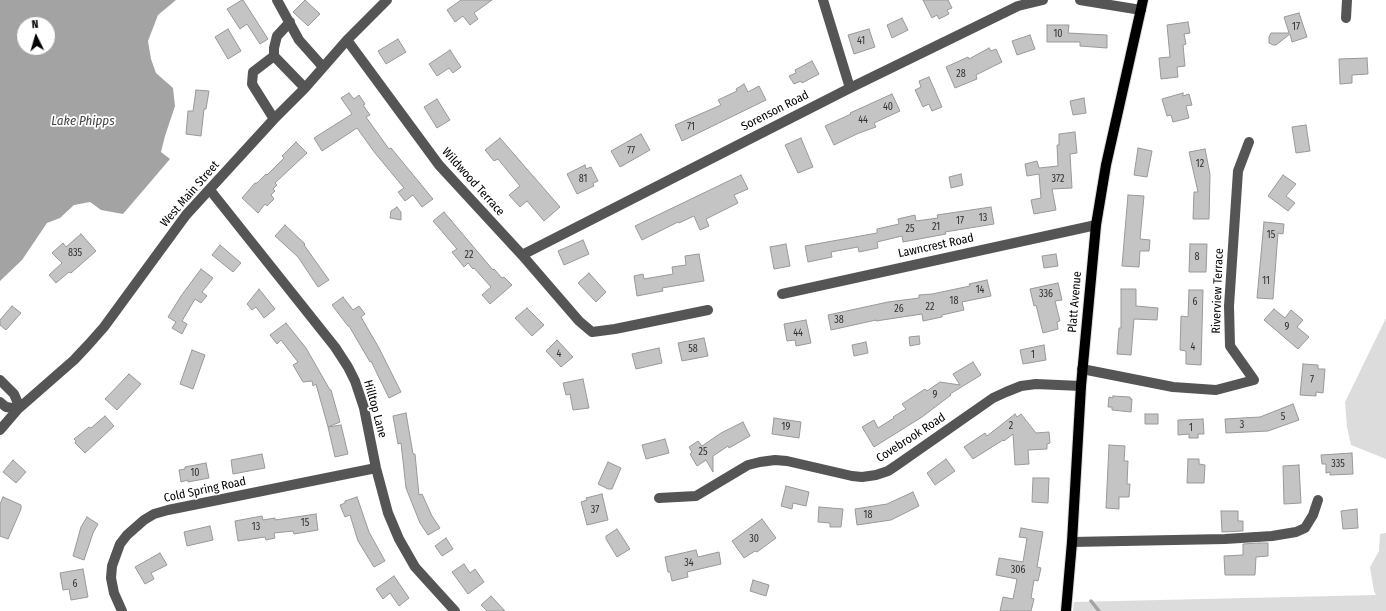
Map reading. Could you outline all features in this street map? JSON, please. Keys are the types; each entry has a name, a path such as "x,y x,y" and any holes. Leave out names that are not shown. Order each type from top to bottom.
{"main road":[{"name":"Platt Avenue","path":"1066,611 1072,542 1082,369 1096,225 1106,165 1142,5"}],"street":[{"path":"277,0 299,40 323,67"},
{"name":"West Main Street","path":"0,430 18,409 74,360 89,344 104,327 186,215 304,88 346,40 387,0"},
{"path":"823,0 850,88"},
{"name":"Sorenson Road","path":"522,255 850,88 1018,6 1043,0"},
{"path":"1080,0 1142,5"},
{"path":"1346,18 1347,0"},
{"path":"290,22 277,36 274,56 304,88"},
{"name":"Wildwood Terrace","path":"346,40 439,165 522,255 579,321 592,332 615,329 708,310"},
{"path":"274,56 253,72 252,84 274,119"},
{"name":"Riverview Terrace","path":"1082,369 1173,387 1216,390 1254,380 1230,346 1229,313 1238,171 1249,142"},
{"name":"Hilltop Lane","path":"210,190 335,347 348,367 364,408 376,468 388,513 399,539 415,566 455,611"},
{"name":"Lawncrest Road","path":"782,294 1096,225"},
{"path":"0,380 14,394 18,409 6,407 0,402"},
{"name":"Covebrook Road","path":"659,498 696,496 748,466 760,462 775,460 787,461 852,476 862,477 876,475 888,471 993,398 1006,392 1022,386 1036,384 1081,386"},
{"name":"Cold Spring Road","path":"122,611 114,593 111,578 112,566 120,544 127,535 144,520 154,514 376,468"},
{"path":"1072,542 1272,536 1296,532 1305,528 1313,515 1318,500"}],"shaded area":[{"path":"1386,318 1386,459 1351,445 1347,427 1345,402"},
{"path":"1386,533 1386,611 1073,611 1074,602 1376,595 1370,567 1379,551 1380,534"}],"water":[{"name":"Lake Phipps","path":"0,0 176,0 158,15 148,41 151,59 156,73 173,88 175,106 161,152 170,159 123,214 101,210 90,202 74,205 60,218 47,223 22,260 0,281"}],"building":[{"path":"242,0 268,39 260,44 247,24 240,29 227,9"},
{"path":"305,0 320,14 308,26 293,12"},
{"path":"461,0 492,0 474,13 478,19 470,25 463,16 455,22 447,10"},
{"path":"923,0 948,0 952,8 947,10 949,14 939,19 937,15 932,18"},
{"path":"1299,13 1307,37 1292,42 1290,34 1276,45 1269,43 1271,33 1289,33 1284,17"},
{"path":"902,18 908,30 892,38 887,25"},
{"path":"1188,22 1190,33 1184,34 1186,44 1183,45 1185,66 1177,67 1178,77 1161,79 1159,58 1170,57 1167,25"},
{"path":"1047,25 1069,25 1068,33 1107,35 1107,48 1080,46 1080,42 1047,42"},
{"path":"228,29 241,51 228,59 215,37"},
{"path":"869,29 875,47 854,54 848,35"},
{"path":"1030,35 1035,49 1017,55 1012,41"},
{"path":"398,39 406,52 386,64 378,51"},
{"path":"989,48 991,51 996,49 1002,62 976,75 977,79 955,88 946,67 968,57 969,59"},
{"path":"450,50 461,67 453,73 449,68 437,76 429,64"},
{"path":"1367,58 1368,74 1352,75 1352,83 1340,84 1339,59"},
{"path":"812,61 819,74 802,83 801,81 794,84 789,76 796,73 795,70"},
{"path":"929,77 942,107 932,111 929,104 923,107 915,90 921,87 919,81"},
{"path":"744,84 748,92 759,86 766,100 682,141 675,125 721,105 718,100 737,91 736,89"},
{"path":"196,90 209,91 206,109 204,109 201,136 186,134 188,111 193,111"},
{"path":"349,93 354,99 359,95 365,104 363,105 370,115 366,117 389,149 391,148 433,199 422,207 413,195 405,201 398,192 404,188 375,153 357,128 322,151 314,138 352,114 341,98"},
{"path":"1183,93 1183,96 1189,94 1192,105 1186,106 1189,118 1173,122 1171,115 1167,116 1162,99"},
{"path":"892,94 900,111 874,123 876,127 834,145 825,126"},
{"path":"1084,98 1086,113 1073,115 1070,101"},
{"path":"437,99 450,120 437,128 424,107"},
{"path":"1306,125 1310,151 1296,153 1292,127"},
{"path":"1075,132 1077,153 1070,154 1072,188 1052,189 1056,210 1034,214 1031,200 1041,198 1039,174 1027,176 1025,164 1037,161 1039,168 1058,166 1057,145 1059,145 1059,134"},
{"path":"641,134 650,150 620,167 611,151"},
{"path":"500,138 560,207 544,221 527,201 520,207 509,195 520,186 498,159 494,161 485,150"},
{"path":"801,138 813,167 798,173 785,145"},
{"path":"296,142 307,153 275,183 277,185 273,189 275,191 271,195 274,199 267,206 265,204 258,213 242,198 255,183 257,183 266,174 267,175 284,158 282,156"},
{"path":"1138,148 1152,151 1147,177 1134,175"},
{"path":"1205,149 1210,174 1209,219 1193,219 1194,192 1198,192 1189,152"},
{"path":"585,165 586,169 591,167 598,181 593,183 594,186 577,194 567,174"},
{"path":"961,174 963,185 951,188 949,177"},
{"path":"741,175 748,189 734,195 738,203 706,219 709,226 700,230 694,216 679,223 678,222 642,240 635,226"},
{"path":"1283,175 1296,184 1286,196 1295,203 1288,211 1268,196"},
{"path":"1128,195 1144,196 1140,239 1150,240 1149,251 1140,251 1139,267 1122,266"},
{"path":"397,207 401,212 401,220 390,218 391,211"},
{"path":"991,207 994,224 945,232 946,234 903,242 902,236 877,242 878,248 859,252 858,247 831,252 832,257 808,262 805,246 877,233 877,229 899,224 898,219 915,215 916,221 938,218 937,215"},
{"path":"444,212 493,270 494,269 502,278 504,277 512,285 490,304 482,295 491,287 468,263 464,267 452,252 457,249 433,221"},
{"path":"1264,222 1284,224 1283,234 1278,233 1273,299 1257,298"},
{"path":"285,225 305,244 304,245 329,280 318,287 298,257 275,236"},
{"path":"81,234 96,251 71,273 69,272 56,283 49,275 62,263 52,253 63,243 66,247"},
{"path":"583,240 589,254 564,265 558,251"},
{"path":"786,244 790,266 774,269 770,247"},
{"path":"1190,244 1207,244 1206,272 1189,272"},
{"path":"220,245 241,263 233,272 212,255"},
{"path":"699,254 704,281 662,288 663,291 637,296 634,276 643,274 644,279 673,274 672,267 686,265 685,256"},
{"path":"1056,254 1058,266 1044,268 1042,256"},
{"path":"201,269 213,278 202,292 207,296 201,303 195,299 182,321 187,324 182,334 172,328 176,322 168,317"},
{"path":"589,273 606,292 596,302 578,283"},
{"path":"987,280 991,296 962,302 964,310 923,321 922,314 876,320 831,330 828,315 888,302 919,298 919,295 932,294 970,286 969,284"},
{"path":"1058,283 1062,300 1055,301 1060,321 1057,322 1058,329 1043,333 1036,305 1034,306 1030,289"},
{"path":"259,289 275,309 264,318 256,307 252,310 247,304"},
{"path":"1121,289 1136,289 1136,306 1158,308 1157,320 1134,319 1131,355 1117,354 1119,328 1121,328"},
{"path":"1189,290 1203,290 1201,365 1186,364 1186,351 1180,350 1181,316 1188,317"},
{"path":"343,297 353,310 359,306 365,314 361,317 379,348 401,392 389,398 371,361 370,362 349,326 332,305"},
{"path":"12,306 21,313 6,330 0,325 0,320"},
{"path":"527,308 544,325 532,336 515,318"},
{"path":"1274,309 1285,318 1291,310 1303,320 1297,327 1309,337 1298,349 1264,320"},
{"path":"806,320 811,343 796,346 795,340 787,341 784,324"},
{"path":"286,323 306,348 331,390 340,422 328,427 316,384 313,386 312,381 303,382 293,365 298,362 281,340 277,344 270,335"},
{"path":"919,336 920,344 910,346 909,337"},
{"path":"704,338 708,356 682,361 678,343"},
{"path":"557,340 573,357 561,367 546,351"},
{"path":"866,342 868,353 854,356 852,345"},
{"path":"1044,345 1046,360 1023,364 1020,350"},
{"path":"659,348 662,363 636,369 632,354"},
{"path":"192,350 205,355 193,389 180,384"},
{"path":"973,362 981,375 950,394 951,395 922,417 874,447 862,427 874,420 878,428 906,409 902,404 925,389 927,391 940,382 960,385 953,374"},
{"path":"1303,364 1318,365 1318,369 1325,369 1323,393 1316,392 1316,396 1300,395"},
{"path":"129,374 141,384 117,410 105,399"},
{"path":"583,379 589,408 573,410 570,394 566,395 563,383"},
{"path":"1113,396 1130,397 1130,399 1132,399 1131,412 1112,410 1112,407 1108,407 1109,397 1113,398"},
{"path":"1293,404 1299,420 1268,431 1226,433 1225,419 1260,417"},
{"path":"406,413 413,454 415,454 419,495 422,494 432,516 440,528 428,535 420,523 406,488 401,443 398,444 393,416"},
{"path":"1015,414 1017,417 1021,414 1036,433 1049,432 1050,443 1047,444 1047,449 1028,450 1029,464 1015,465 1013,434 973,459 964,447 985,433 987,436"},
{"path":"1145,414 1158,414 1158,424 1145,424"},
{"path":"105,416 114,426 85,453 75,443 76,441 74,439 89,427 91,428"},
{"path":"774,418 801,422 799,438 772,434"},
{"path":"1203,419 1204,434 1198,434 1198,438 1189,438 1189,434 1178,435 1178,420"},
{"path":"743,422 750,436 729,448 728,446 713,456 713,472 706,460 697,466 690,454 692,452 689,447 698,441 702,446 721,433"},
{"path":"341,425 348,454 335,457 328,427"},
{"path":"665,439 669,453 646,459 642,445"},
{"path":"1109,445 1125,446 1124,461 1128,461 1127,484 1130,484 1129,497 1119,497 1119,509 1106,508"},
{"path":"1352,453 1353,474 1330,475 1330,472 1326,473 1326,464 1322,464 1321,455"},
{"path":"262,454 265,468 233,474 231,460"},
{"path":"946,459 955,471 935,485 927,473"},
{"path":"1188,459 1199,459 1199,464 1205,465 1204,483 1187,483"},
{"path":"13,460 26,472 16,483 3,472"},
{"path":"608,462 621,468 612,489 608,489 598,484"},
{"path":"206,463 209,478 181,482 179,470 185,469 185,467"},
{"path":"1299,465 1301,503 1284,504 1283,466"},
{"path":"1033,478 1049,478 1048,503 1032,502"},
{"path":"786,486 809,492 806,506 793,503 792,509 781,506"},
{"path":"913,492 919,506 891,520 857,525 855,509 887,504"},
{"path":"602,494 608,520 587,525 581,502 587,500 586,498"},
{"path":"3,497 21,505 21,509 8,539 0,536 0,504"},
{"path":"357,497 369,532 385,561 374,567 358,541 350,515 345,517 340,505 345,503 345,501"},
{"path":"819,507 843,509 841,527 830,527 830,523 818,522"},
{"path":"1357,509 1358,528 1343,529 1341,511"},
{"path":"1221,511 1238,511 1238,521 1243,521 1243,531 1222,532"},
{"path":"316,514 318,530 294,534 293,531 274,533 275,538 266,540 265,537 238,541 235,521 262,516 263,520 275,518 275,520"},
{"path":"87,517 98,524 93,533 84,560 73,556 81,527"},
{"path":"762,519 776,538 757,552 755,551 744,558 732,541"},
{"path":"210,526 213,540 187,546 184,532"},
{"path":"1021,528 1043,532 1037,567 1041,568 1038,581 1034,580 1031,598 1034,599 1031,611 1000,611 1003,597 1013,599 1017,579 996,575 999,558 1023,562 1027,538 1019,537"},
{"path":"617,529 630,549 617,557 606,539 606,536"},
{"path":"446,538 453,549 442,556 435,546"},
{"path":"1268,543 1268,556 1256,557 1255,575 1225,575 1224,556 1243,555 1243,544"},
{"path":"696,550 698,557 719,552 721,564 687,572 688,577 672,581 670,572 668,572 665,557"},
{"path":"160,553 167,565 151,573 154,579 145,584 135,567"},
{"path":"464,564 470,573 475,569 484,582 468,594 452,572"},
{"path":"83,569 88,597 71,600 69,589 63,590 60,573"},
{"path":"394,576 409,598 399,606 390,593 383,599 376,589"},
{"path":"753,580 769,585 766,596 750,591"},
{"path":"491,596 505,611 487,611 481,605"}],"waterway":[{"path":"1091,601 1099,611"}]}
